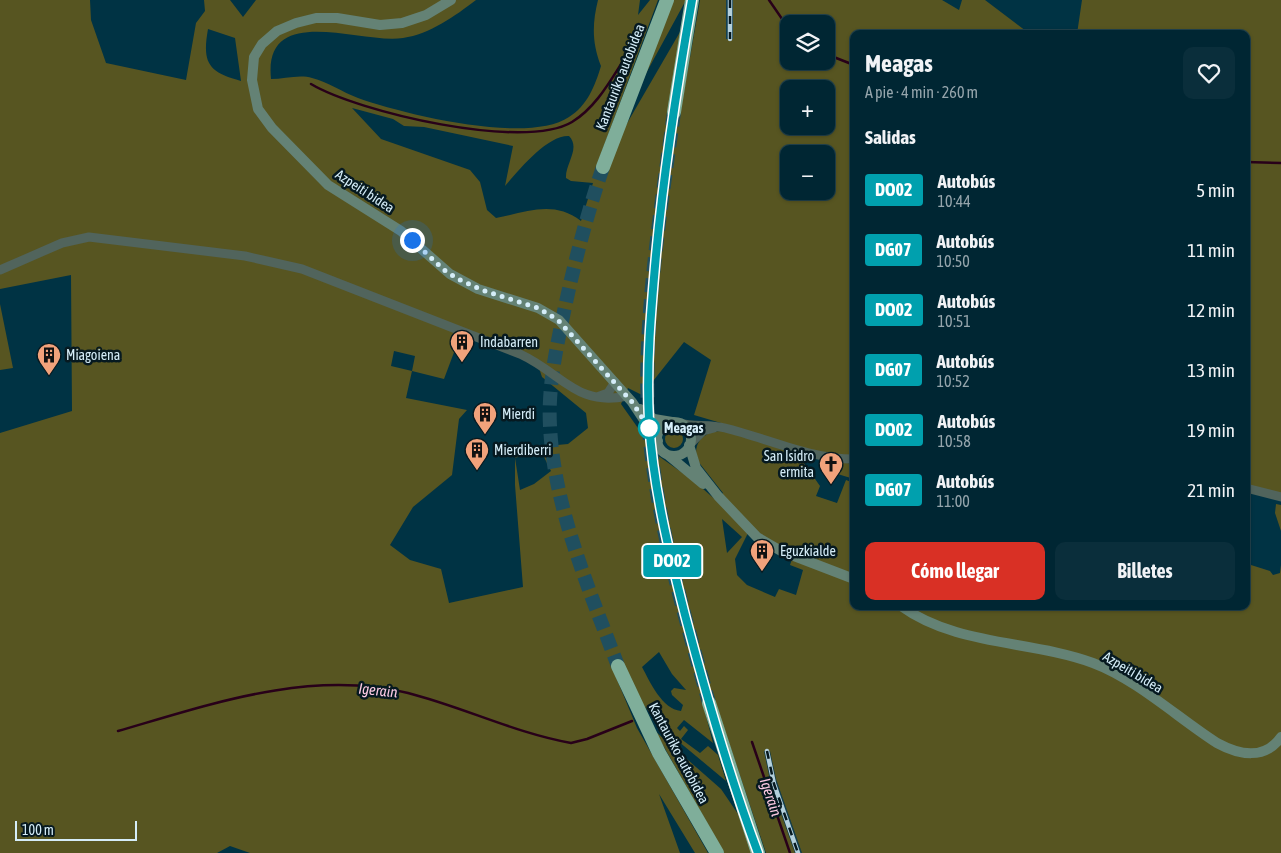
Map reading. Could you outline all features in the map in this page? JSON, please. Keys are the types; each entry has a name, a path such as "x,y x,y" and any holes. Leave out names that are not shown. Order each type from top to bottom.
{"highway":[{"name":"Kantauriko autobidea","path":"603,167 667,0"},
{"path":"674,112 692,0"},
{"name":"Kantauriko autobidea","path":"618,666 651,738 717,853"},
{"path":"709,703 758,853"}],"main road":[{"name":"Azpeiti bidea","path":"451,0 426,15 402,23 380,24 337,18 316,18 293,24 277,31 262,44 254,57 252,80 258,109 272,128 334,190 401,231 453,276 478,288 536,307 552,316 567,328 630,400 658,441"},
{"name":"Azpeiti bidea","path":"630,400 654,419 676,423"},
{"path":"718,496 661,449 658,441 662,428 676,423 689,431 694,464 718,496 749,530 769,545 850,577"},
{"path":"666,454 674,456 681,454 690,444"},
{"name":"Azpeiti bidea","path":"906,610 920,619 946,629 1072,656 1103,667 1232,751 1244,753 1260,752 1272,746 1281,737"}],"street":[{"path":"0,270 62,243 94,237 268,260 302,269 520,354 542,364 580,393 590,397 630,400"},
{"path":"590,397 606,394 615,382"},
{"path":"676,423 690,426 722,427 803,450 850,458"},
{"path":"690,444 705,430 722,427"},
{"path":"1250,489 1281,497"}],"shaded area":[{"path":"0,0 90,0 91,20 106,63 186,80 196,23 205,11 204,0 230,0 243,17 256,0 476,0 451,18 423,33 403,38 385,39 319,32 298,34 282,41 273,55 271,79 307,77 324,82 358,98 404,112 465,124 496,128 525,128 550,125 569,117 581,107 590,95 601,66 594,33 598,0 640,0 638,15 650,0 658,0 598,162 622,132 680,32 681,109 700,0 726,0 726,39 733,39 733,0 942,0 959,10 962,0 985,0 1025,30 850,30 850,458 803,450 801,459 820,486 816,496 837,503 846,480 850,482 850,610 1250,610 1251,565 1270,571 1273,575 1280,573 1281,565 1281,853 802,853 776,779 770,751 764,751 771,785 795,853 766,853 716,704 704,708 713,743 684,720 677,728 680,731 684,726 688,730 681,739 700,753 708,746 718,755 726,781 666,731 613,670 637,728 708,853 695,853 659,794 680,853 250,853 230,846 217,853 0,853 0,433 72,411 71,275 0,289","holes":["208,29 235,38 241,81 221,74 214,70 210,64 206,50","352,108 393,119 404,126 424,127 513,146 505,186 543,147 561,137 569,136 572,141 573,151 566,178 571,181 593,183 581,221 571,215 550,209 540,209 496,218 487,210 480,182 470,170 381,139","462,331 542,365 539,368 542,377 586,413 588,428 568,444 515,449 515,485 523,587 449,603 441,569 410,560 390,545 413,507 452,475 459,419 467,410 406,398 412,371 444,379","684,342 711,360 694,415 721,423 720,431 704,436 698,444 696,454 697,460 723,493 718,502 694,481 657,455 621,404 628,388 642,395","394,351 415,356 412,371 391,366","540,449 551,471 534,484 520,490 515,458","722,519 742,537 727,553","749,531 793,556 790,565 803,570 796,595 779,589 775,597 747,585 737,575 735,559","659,652 672,674 686,690 674,688 671,691 672,695 683,705 681,711 674,709 662,700 642,667"]},
{"path":"673,0 686,0 644,77"},
{"path":"726,0 733,0 733,39 725,39"},
{"path":"1082,0 1281,0 1281,497 1250,489 1250,30 1078,30"},
{"path":"0,304 13,368 0,370"},
{"path":"670,430 678,430 683,435 681,446 670,448 665,443 665,435"},
{"path":"835,459 850,464 850,478 831,472"},
{"path":"1276,504 1281,505 1281,531 1275,513"},
{"path":"655,731 721,789 738,814 752,853 724,853"},
{"path":"764,751 770,751 776,779 802,853 795,853 771,785"}],"waterway":[{"path":"769,0 780,16"},
{"path":"835,58 850,63"},
{"path":"311,84 334,95 365,106 441,124 481,130 518,132 549,130 572,122 588,110 607,86 623,61"},
{"path":"1250,162 1281,163"},
{"name":"Igerain","path":"118,731 189,710 261,693 298,687 334,685 371,687 408,693 530,733 571,743 587,739 632,721"},
{"name":"Igerain","path":"752,742 790,853"}],"tunnel":[{"path":"674,112 653,276 648,360 650,441 666,540 709,703"},
{"path":"603,167 580,243 562,321 551,386 550,426 558,487 566,518 585,578 618,666"}],"railway":[{"path":"730,0 730,39"},
{"path":"767,751 774,784 798,853"}],"bus line":[{"name":"DO02","path":"692,0 674,112 653,284 648,405 650,441 660,505 680,595 724,754 758,853"}],"place":[{"name":"Indabarren","path":"462,363"},
{"name":"Miagoiena","path":"49,376"},
{"name":"Meagas","path":"649,428"},
{"name":"Mierdi","path":"485,435"},
{"name":"Mierdiberri","path":"477,471"},
{"name":"San Isidro ermita","path":"831,485"},
{"name":"Eguzkialde","path":"762,572"}],"route":[{"path":"412,240 444,270 458,279 482,290 538,308 558,320 632,402 649,428"}]}
